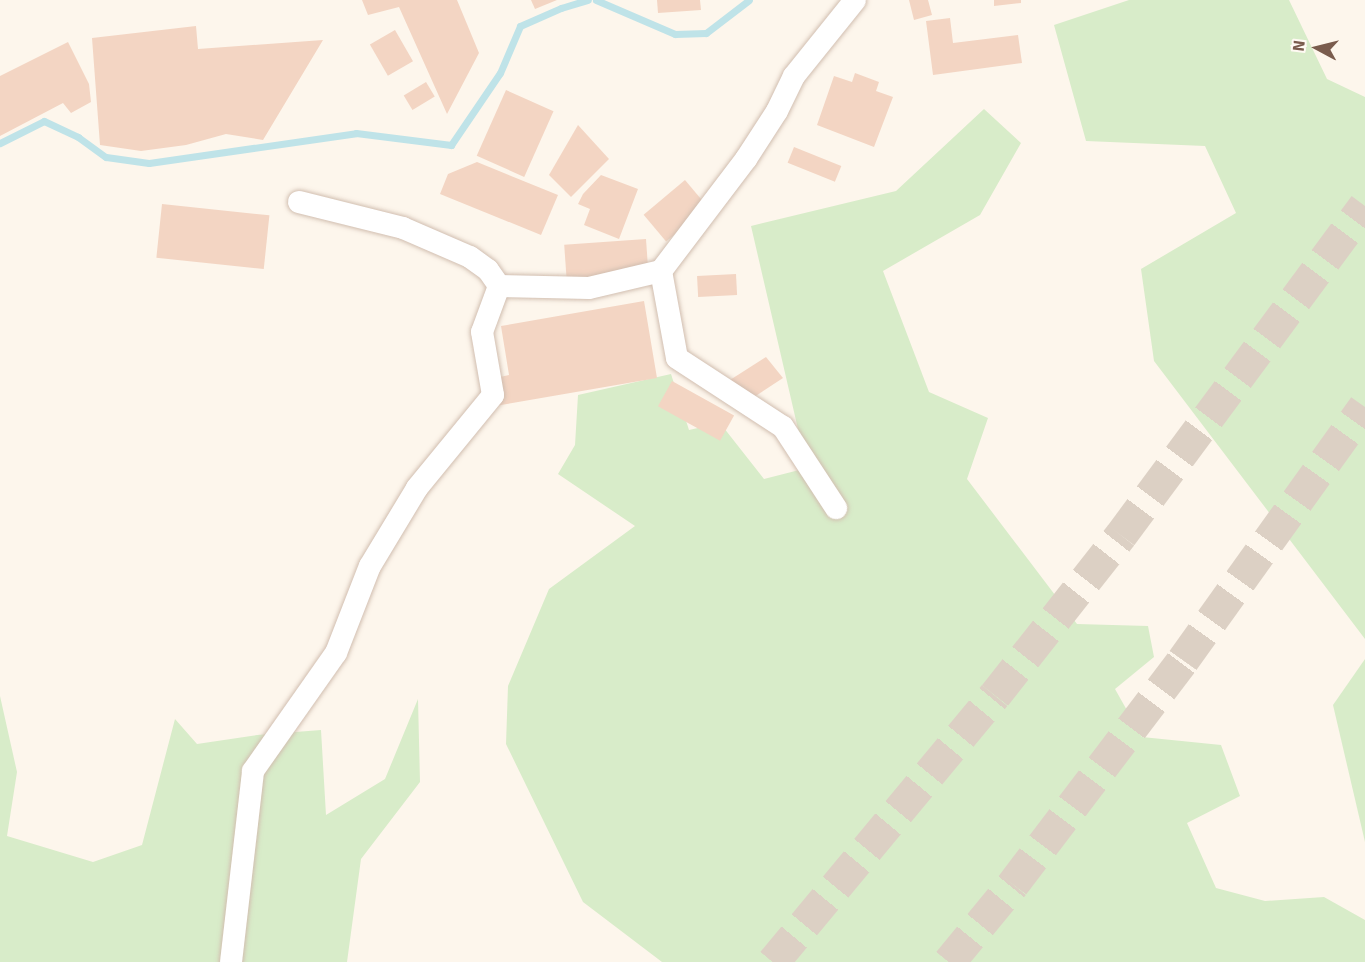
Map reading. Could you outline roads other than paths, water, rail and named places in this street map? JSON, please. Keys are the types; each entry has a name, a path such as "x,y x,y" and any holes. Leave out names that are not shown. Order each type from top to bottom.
{"street":[{"path":"499,286 589,288 661,271 746,159 777,111 794,76 855,0"},
{"path":"299,202 403,228 470,257 488,270 499,286"},
{"path":"661,271 676,358 783,427 836,508"},
{"path":"231,962 253,771 336,653 370,566 417,488 493,395 482,332 499,286"}],"waterway":[{"path":"0,143 44,121 78,137 106,157 149,163 356,133 451,145 500,73 520,26 561,8 588,0"},
{"path":"596,0 675,34 706,33 749,0"}],"tunnel":[{"path":"773,962 995,695 1121,535 1365,205"},
{"path":"949,962 1013,884 1183,660 1365,406"}]}
